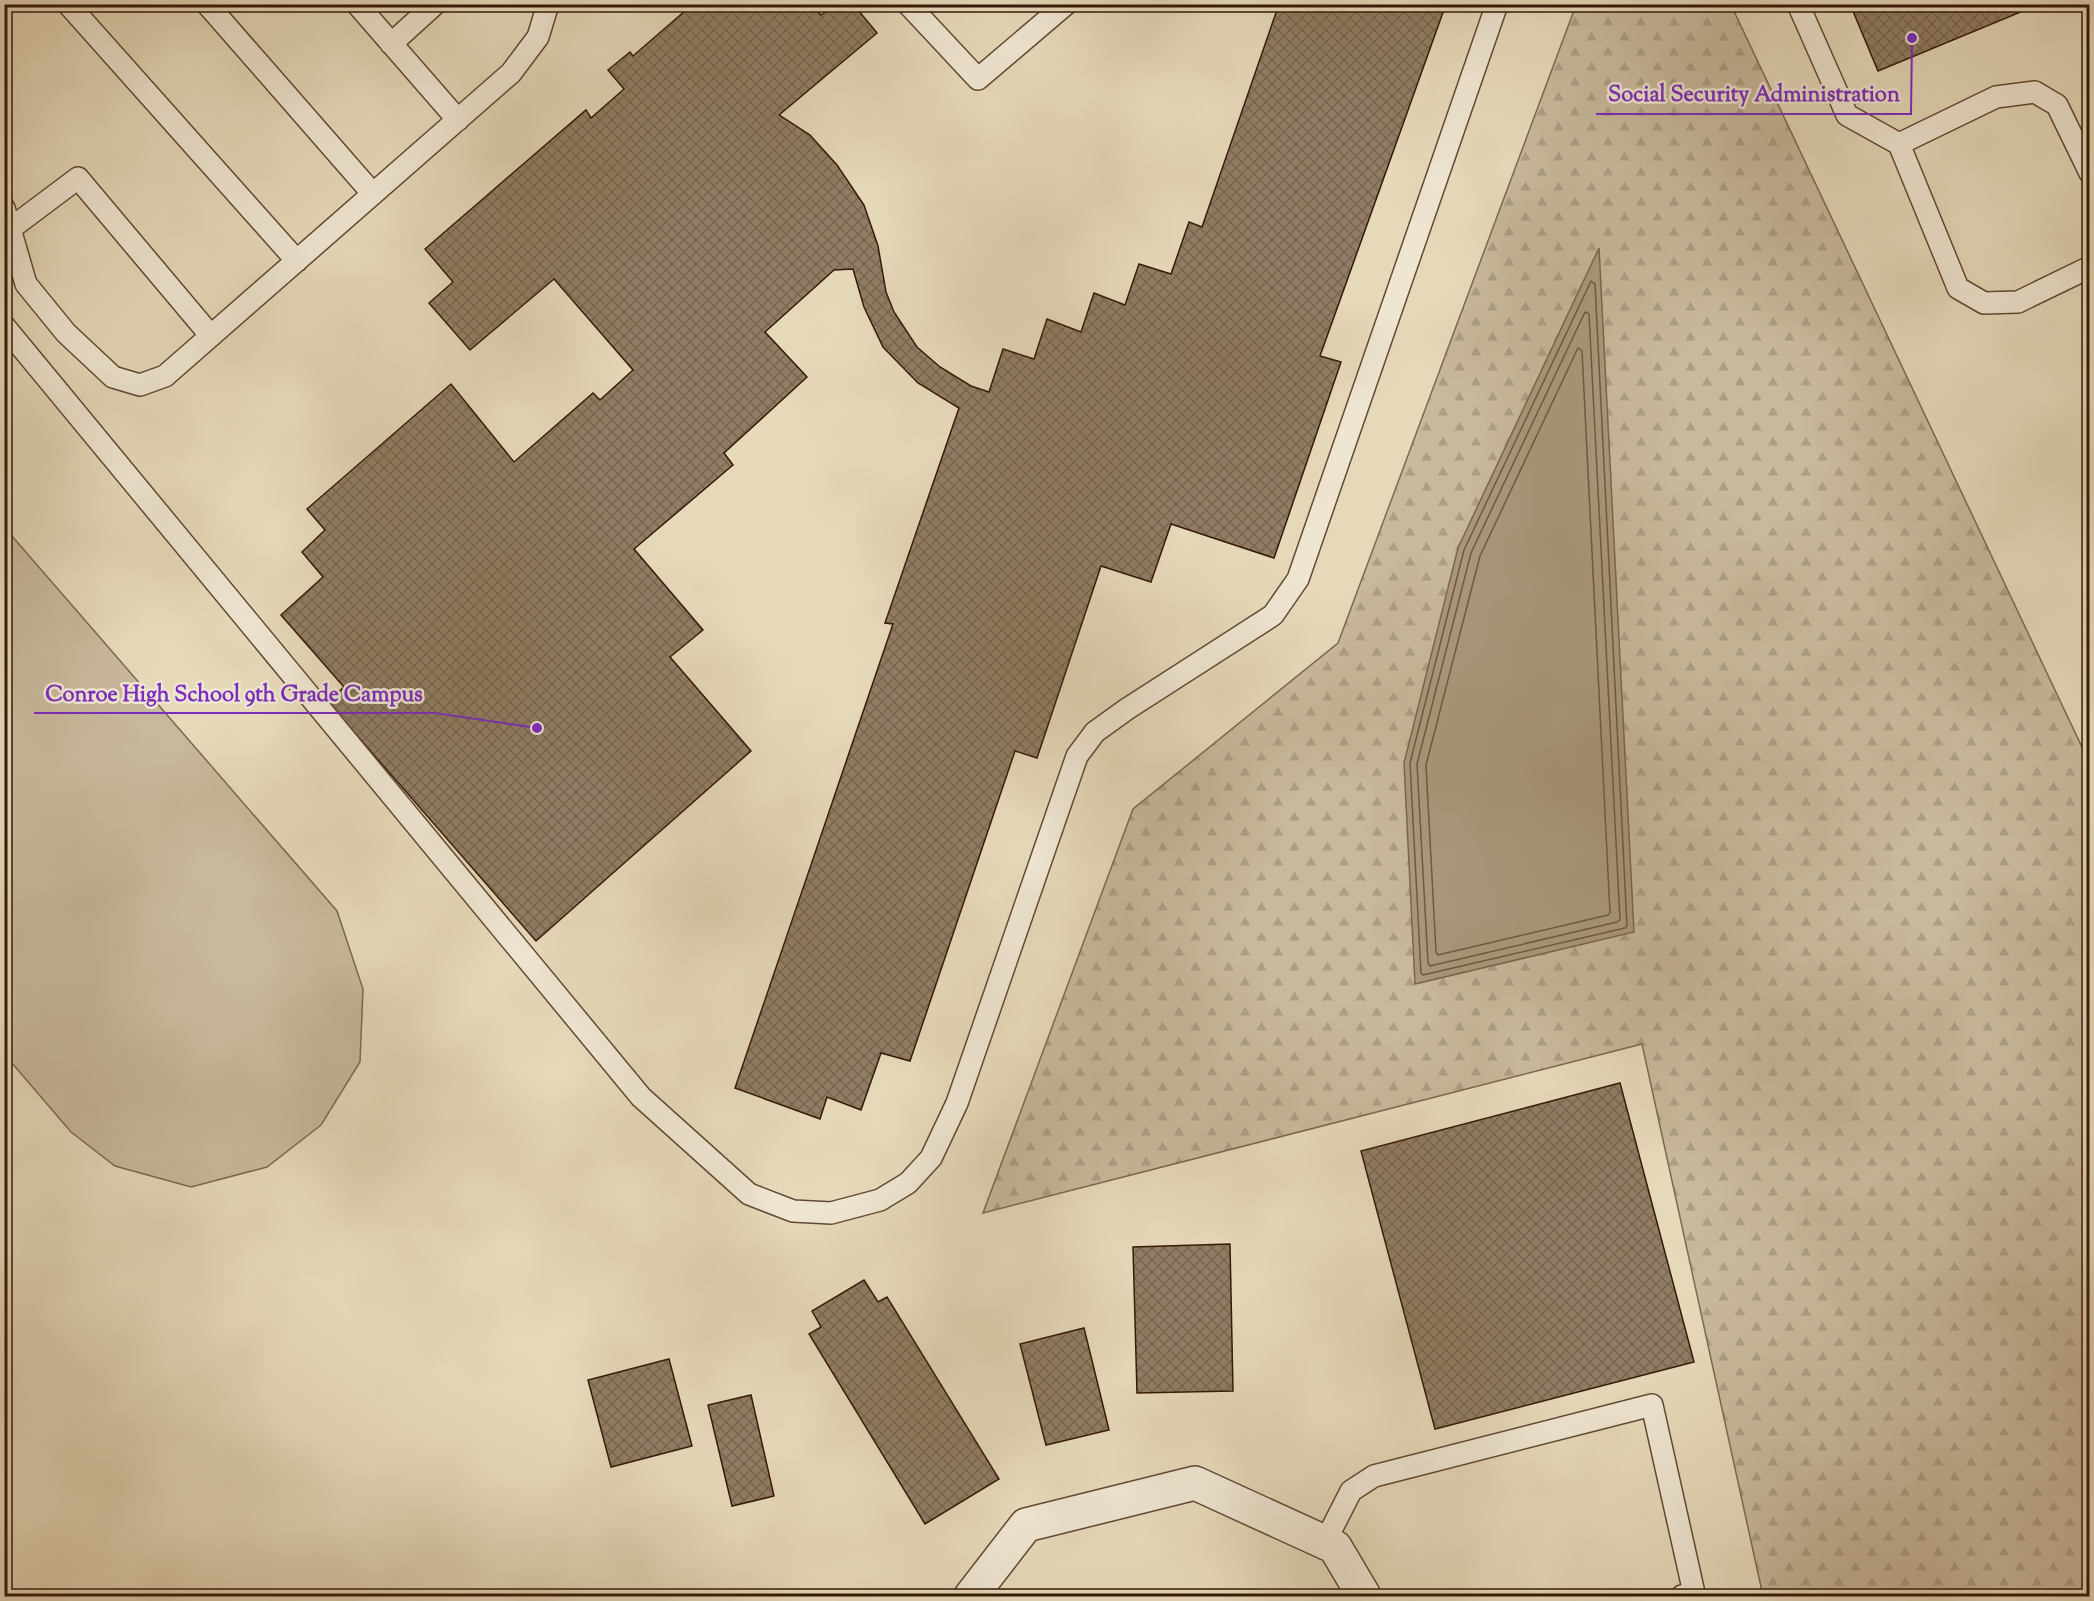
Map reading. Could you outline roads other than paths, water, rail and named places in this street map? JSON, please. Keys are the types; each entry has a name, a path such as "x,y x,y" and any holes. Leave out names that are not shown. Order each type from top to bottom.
{"street":[{"path":"971,1596 1026,1525 1195,1483 1335,1547 1364,1596"}],"lane":[{"path":"68,4 297,261"},
{"path":"207,4 373,194"},
{"path":"357,4 458,120"},
{"path":"391,44 435,4"},
{"path":"4,208 26,284 66,333 113,377 140,385 165,376 512,73 538,37 548,4"},
{"path":"908,4 978,79 1065,4"},
{"path":"4,326 641,1097 749,1194 793,1211 831,1213 880,1200 908,1183 931,1158 957,1103 1077,756 1095,732 1103,726 1273,615 1298,579 1497,4"},
{"path":"1798,4 1847,115 1899,144 1958,288 1984,303 2018,302 2090,267"},
{"path":"1899,144 1996,97 2035,92 2057,105 2090,173"},
{"path":"10,229 78,178 212,336"},
{"path":"1325,1542 1351,1491 1374,1476 1652,1405 1694,1593 1682,1596"}],"water":[{"path":"1599,248 1634,932 1415,984 1404,763 1458,548"}],"place":[{"name":"Social Security Administration","path":"1912,38"},
{"name":"Conroe High School 9th Grade Campus","path":"537,728"}]}
